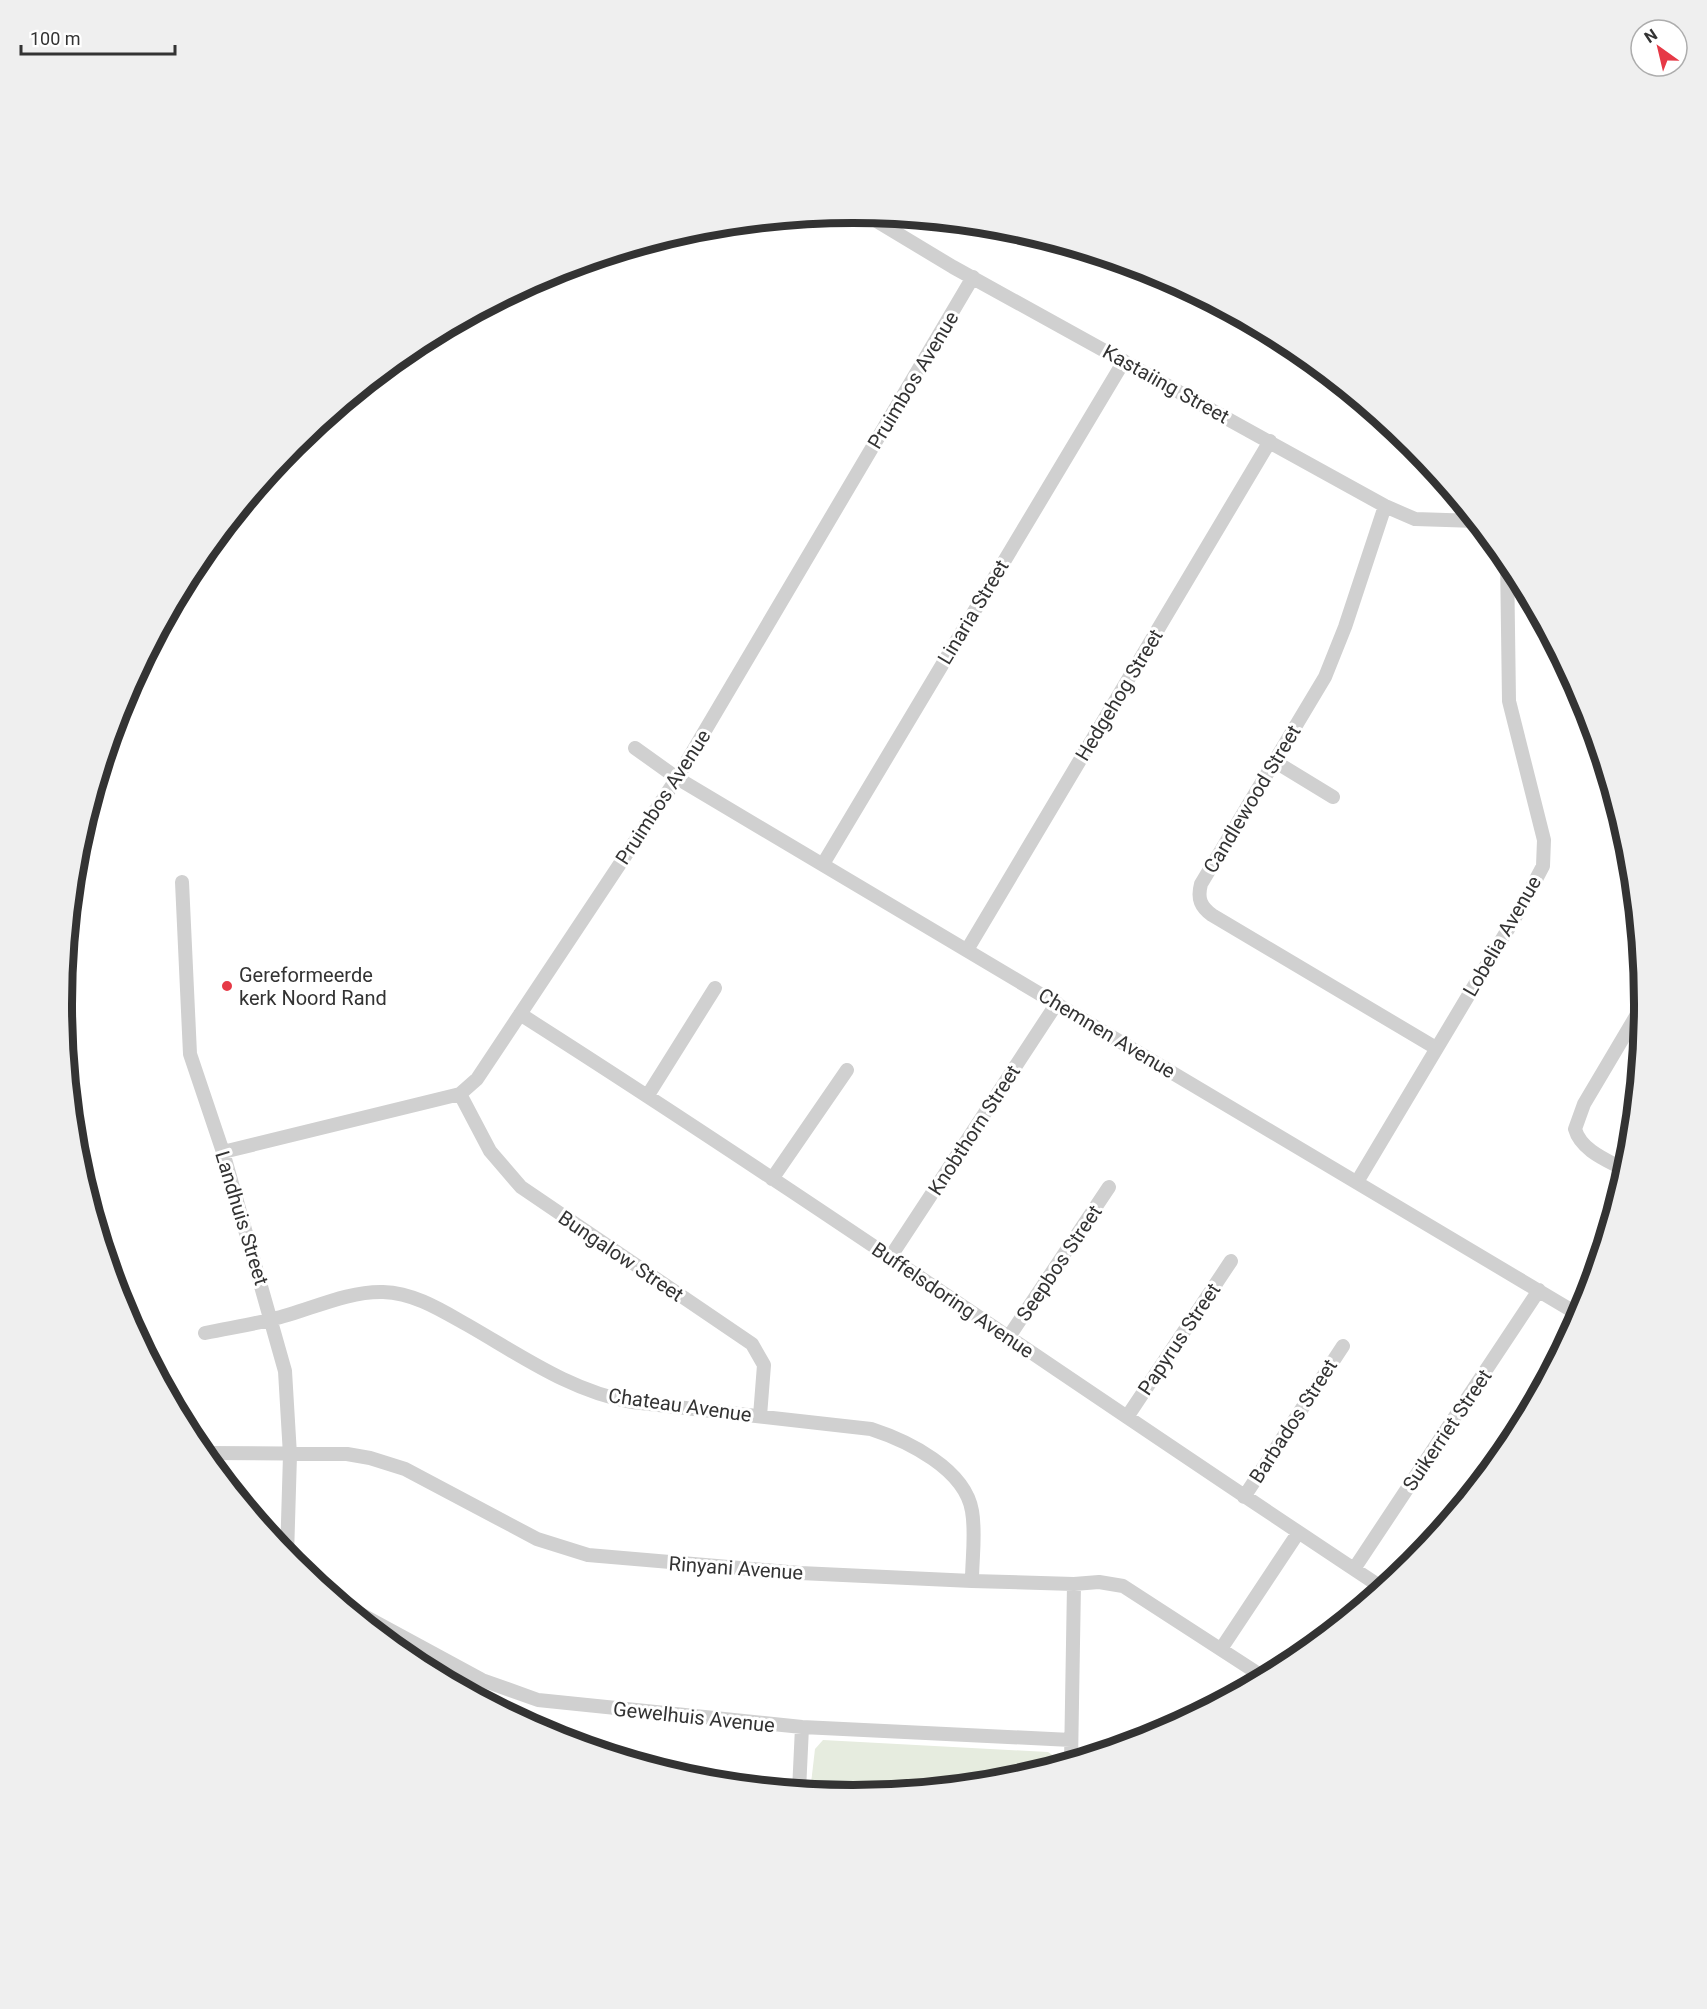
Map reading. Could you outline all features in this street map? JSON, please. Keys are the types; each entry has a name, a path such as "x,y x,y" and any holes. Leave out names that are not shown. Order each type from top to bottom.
{"street":[{"name":"Kastaiing Street","path":"882,224 973,278 1385,506 1415,519 1467,521"},
{"name":"Pruimbos Avenue","path":"460,1094 477,1079 677,778 973,278"},
{"name":"Linaria Street","path":"823,864 1124,361"},
{"name":"Hedgehog Street","path":"968,950 1270,441"},
{"name":"Candlewood Street","path":"1385,506 1335,656 1325,677 1202,885 1201,904 1212,915 1436,1048"},
{"name":"Lobelia Avenue","path":"1357,1182 1543,866 1545,853 1540,819 1509,701 1507,577"},
{"name":"Chemnen Avenue","path":"635,748 677,778 1573,1311"},
{"path":"1274,761 1333,797"},
{"name":"Landhuis Street","path":"182,882 188,1046 223,1152 285,1371 290,1455 287,1542"},
{"path":"648,1095 715,988"},
{"name":"Knobthorn Street","path":"891,1256 1057,1003"},
{"name":"Buffelsdoring Avenue","path":"520,1014 648,1095 891,1256 1008,1338 1377,1584"},
{"path":"1618,1166 1580,1142 1575,1130 1584,1104 1634,1019"},
{"path":"772,1179 847,1070"},
{"path":"223,1152 460,1094"},
{"name":"Bungalow Street","path":"460,1094 490,1151 521,1187 752,1344 764,1365 760,1416"},
{"name":"Seepbos Street","path":"1008,1338 1109,1187"},
{"name":"Papyrus Street","path":"1127,1417 1231,1261"},
{"name":"Suikerriet Street","path":"1354,1569 1539,1290"},
{"name":"Chateau Avenue","path":"206,1333 272,1320 358,1295 384,1292 402,1294 436,1307 560,1378 597,1394 632,1402 871,1429 911,1447 942,1467 963,1489 972,1510 972,1581"},
{"name":"Barbados Street","path":"1244,1497 1343,1346"},
{"name":"Rinyani Avenue","path":"214,1453 347,1454 370,1458 405,1469 537,1539 588,1555 800,1573 972,1581 1074,1584 1099,1582 1123,1586 1257,1673"},
{"path":"1221,1649 1298,1533"},
{"path":"1071,1755 1074,1584"},
{"name":"Gewelhuis Avenue","path":"373,1621 482,1680 538,1700 802,1727 1071,1740"},
{"path":"799,1784 802,1727"}],"shaded area":[{"path":"823,1740 1048,1752 1057,1759 1006,1771 956,1779 854,1786 811,1784 815,1749"}],"place":[{"name":"Gereformeerde kerk Noord Rand","path":"227,986"}]}
